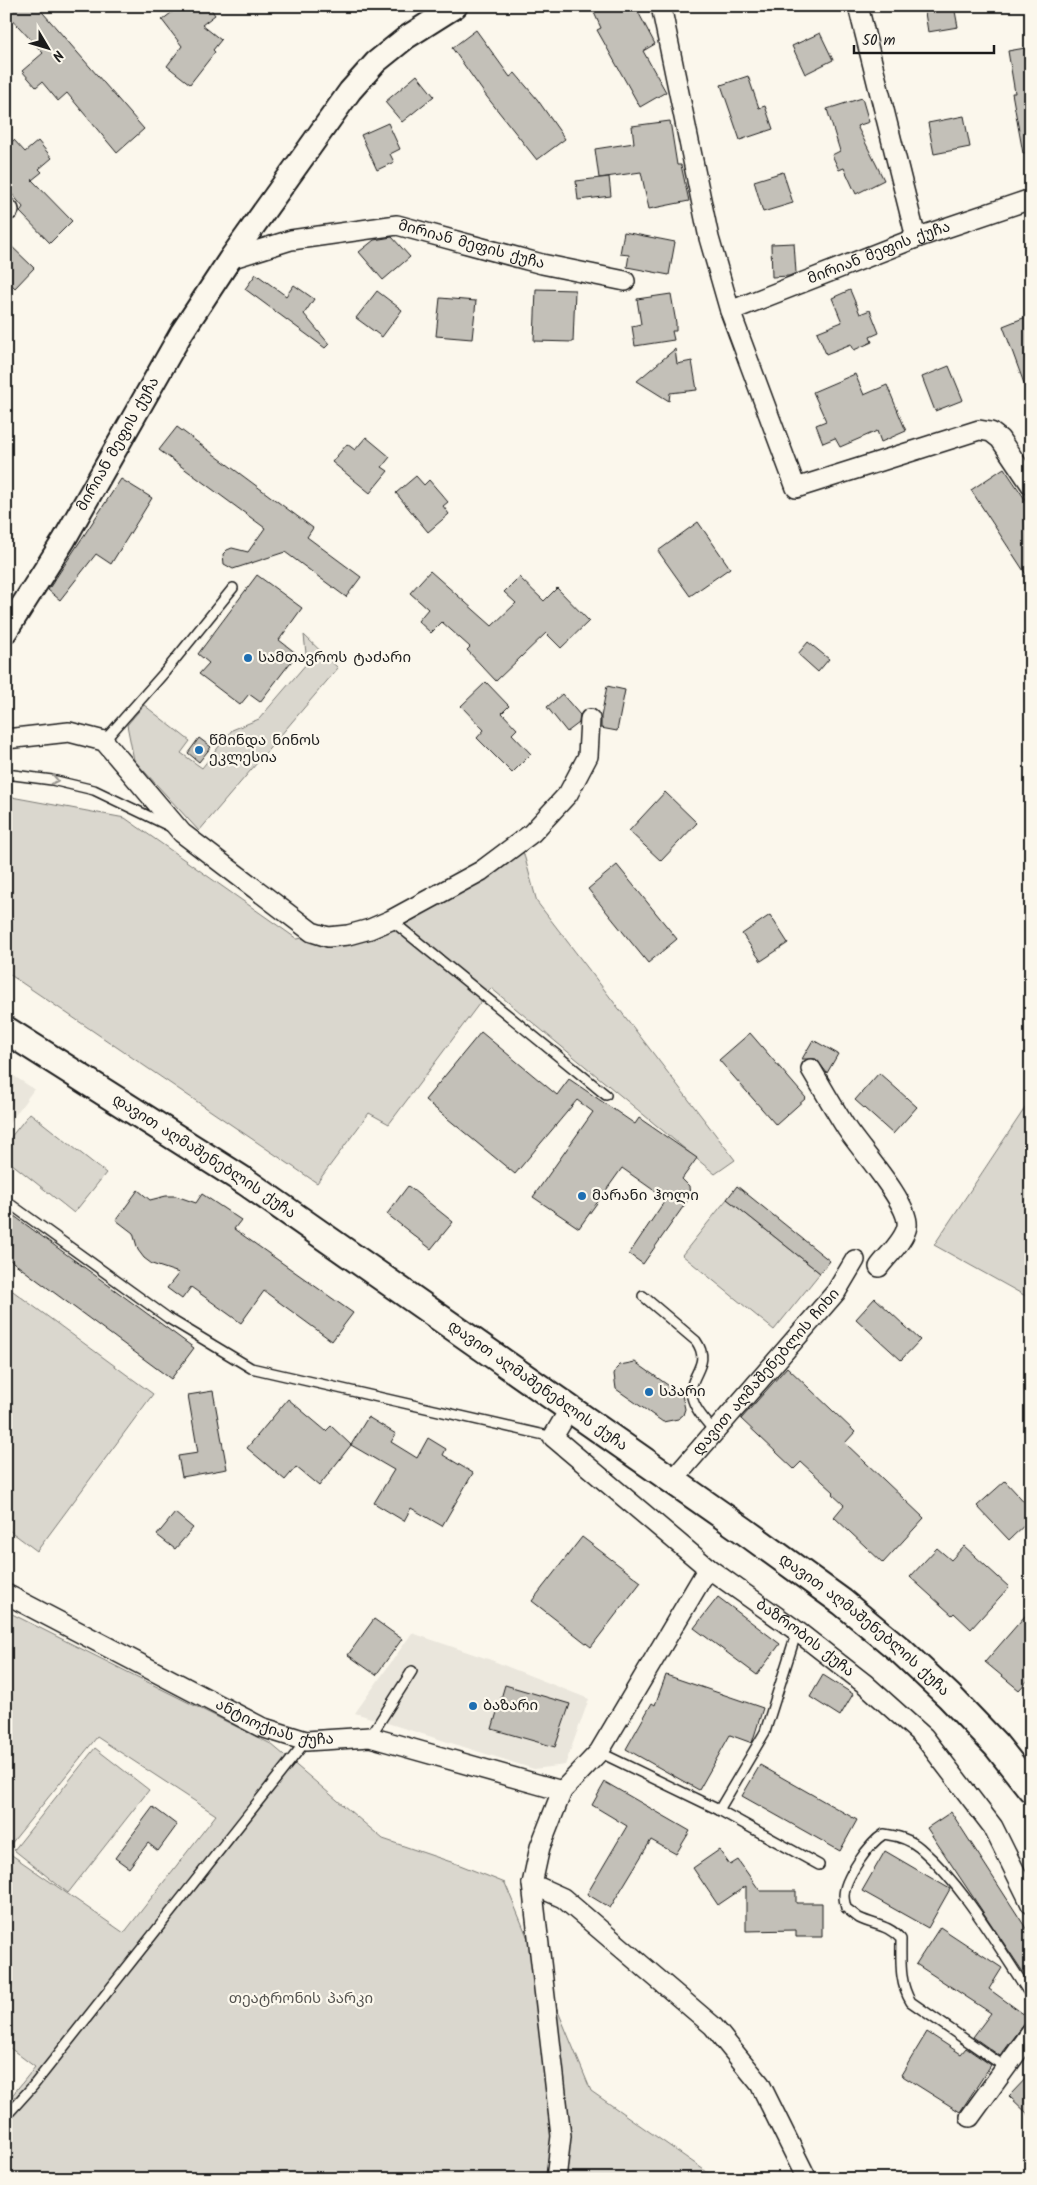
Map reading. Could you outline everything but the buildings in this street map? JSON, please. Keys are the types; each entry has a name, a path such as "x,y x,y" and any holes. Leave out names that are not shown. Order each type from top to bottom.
{"main road":[{"name":"დავით აღმაშენებლის ქუჩა","path":"6,1030 246,1182 743,1530 834,1597 900,1650 949,1696 989,1738 1031,1789"}],"street":[{"name":"მირიან მეფის ქუჩა","path":"6,631 64,540 182,332 230,259 350,91 369,69 407,37 456,6"},
{"path":"661,6 709,238 730,311 796,488 979,430 991,432 1000,438 1031,484"},
{"path":"858,6 916,238"},
{"name":"მირიან მეფის ქუჩა","path":"730,311 916,238 1031,199"},
{"name":"მირიან მეფის ქუჩა","path":"230,259 291,240 397,225 542,264 625,281"},
{"path":"6,739 69,732 104,741 182,833 312,932 328,938 370,929 391,920 480,870 532,833 568,794 588,756 590,719"},
{"path":"811,1069 847,1128 890,1188 907,1218 906,1228 900,1239 879,1267"},
{"name":"დავით აღმაშენებლის ჩიხი","path":"672,1481 836,1292 855,1260"},
{"path":"553,1437 570,1410"},
{"name":"ბაზრობის ქუჩა","path":"553,1437 708,1568 797,1631 864,1684 924,1737 993,1827 1031,1904"},
{"path":"556,2179 561,2136 532,1884 540,1847 562,1791 599,1752 708,1568"},
{"name":"ანტიოქიას ქუჩა","path":"6,1594 261,1727 306,1741 370,1738 562,1791"},
{"path":"532,1884 563,1898 714,2026 760,2084 807,2179"},
{"path":"970,2116 1031,2033"}],"lane":[{"path":"104,741 164,673 233,588"},
{"path":"6,774 52,780 94,790 182,833"},
{"path":"391,920 606,1095"},
{"path":"6,1201 168,1318 251,1368 553,1437"},
{"path":"643,1296 696,1341 701,1348 703,1355 692,1386 691,1395 694,1404 714,1431"},
{"path":"720,1810 765,1732 797,1631"},
{"path":"370,1738 412,1671"},
{"path":"6,2116 33,2086 306,1741"},
{"path":"599,1752 720,1810 819,1865"},
{"path":"1005,2067 911,2002 905,1993 901,1974 901,1939 894,1931 880,1924 859,1918 846,1908 844,1895 862,1856 870,1845 884,1834 898,1836 919,1847 959,1889 1031,1996"}],"shaded area":[{"path":"6,1071 34,1089 6,1128"},
{"name":"ბაზარი","path":"412,1633 491,1660 589,1699 565,1765 534,1769 355,1713"}],"green space":[{"path":"304,635 338,668 199,831 134,760 127,725 144,705 190,741 181,753 202,768 232,730 259,719 307,663"},
{"path":"6,796 125,818 297,939 413,920 523,851 537,902 735,1160 715,1174 491,988 389,1124 369,1113 317,1183 6,972"},
{"path":"1031,1099 1031,1299 934,1245"},
{"path":"30,1113 106,1173 74,1213 6,1159 6,1143"},
{"path":"727,1199 820,1273 774,1330 682,1255"},
{"path":"6,1286 153,1394 37,1551 6,1528"},
{"name":"თეატრონის პარკი","path":"6,1611 271,1744 383,1839 460,1865 505,1883 591,2091 717,2179 6,2179 6,2103 35,2067 6,2045 6,1851 124,1933 216,1815 97,1737 6,1850"},
{"path":"95,1748 149,1790 68,1893 14,1850"}],"place":[{"name":"სამთავროს ტაძარი","path":"248,658"},
{"name":"წმინდა ნინოს ეკლესია","path":"199,750"},
{"name":"მარანი ჰოლი","path":"582,1196"},
{"name":"სპარი","path":"649,1392"},
{"name":"ბაზარი","path":"473,1706"}]}
